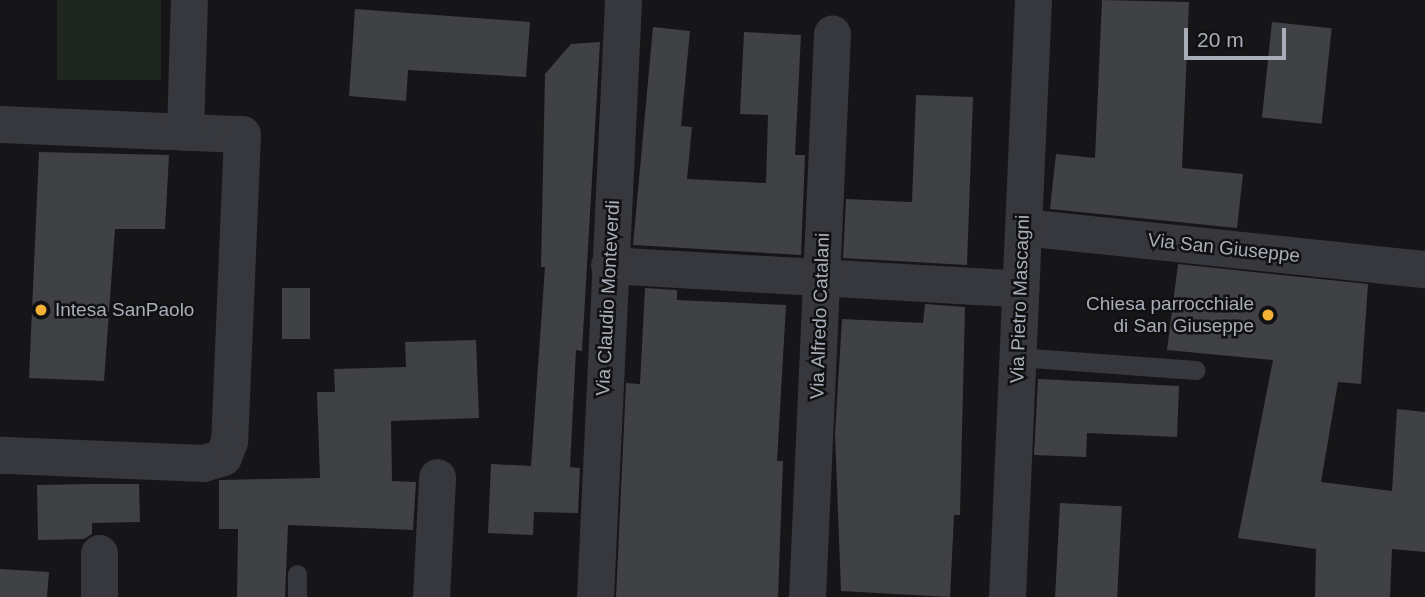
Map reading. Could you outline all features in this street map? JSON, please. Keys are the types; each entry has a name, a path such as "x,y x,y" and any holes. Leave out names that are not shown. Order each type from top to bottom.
{"street":[{"path":"184,132 189,0"},
{"name":"Via Claudio Monteverdi","path":"595,597 609,265 624,0"},
{"name":"Via Pietro Mascagni","path":"1007,597 1033,0"},
{"name":"Via Alfredo Catalani","path":"807,597 832,34"},
{"path":"0,124 242,134 230,427 223,457 203,463 0,455"},
{"name":"Via San Giuseppe","path":"1023,227 1425,270"},
{"path":"609,265 1020,289"},
{"path":"431,597 437,477"},
{"path":"99,553 99,597"}],"lane":[{"path":"1018,357 1196,370"},
{"path":"297,574 297,597"}],"shaded area":[{"path":"57,0 161,0 161,80 57,80"}],"building":[{"path":"1102,0 1189,2 1182,168 1243,174 1237,228 1050,209 1056,154 1095,158"},
{"path":"355,9 530,22 526,77 408,70 406,101 349,96"},
{"path":"1272,22 1332,28 1322,124 1262,117"},
{"path":"653,27 690,31 681,126 692,127 687,179 766,183 768,115 740,114 744,32 801,35 795,155 805,155 801,255 633,245"},
{"path":"600,42 582,351 576,350 570,467 580,468 578,513 534,512 533,535 488,533 491,464 531,466 545,267 541,267 545,74 571,44"},
{"path":"916,95 973,97 967,265 843,258 846,199 912,202"},
{"path":"39,152 169,155 165,229 115,229 104,381 29,378"},
{"path":"1178,264 1368,284 1361,384 1338,382 1321,482 1392,491 1397,409 1425,412 1425,552 1392,549 1390,597 1315,597 1316,549 1238,538 1273,360 1167,350"},
{"path":"282,288 310,288 310,339 282,339"},
{"path":"645,288 677,290 677,300 786,305 777,461 783,461 778,597 616,597 626,383 640,384"},
{"path":"925,304 965,307 960,515 954,515 950,597 841,591 835,434 842,319 923,323"},
{"path":"476,340 479,418 391,421 392,481 416,482 413,530 288,525 285,597 237,597 238,529 219,529 219,480 320,478 317,392 335,392 334,369 406,367 405,342"},
{"path":"1038,379 1179,386 1177,437 1087,433 1086,457 1034,455"},
{"path":"139,484 140,522 92,523 92,534 84,539 38,540 37,485"},
{"path":"1060,503 1122,506 1117,597 1055,597"},
{"path":"0,569 49,572 47,597 0,597"}],"place":[{"name":"Intesa SanPaolo","path":"41,310"},
{"name":"Chiesa parrocchiale di San Giuseppe","path":"1268,315"}]}
